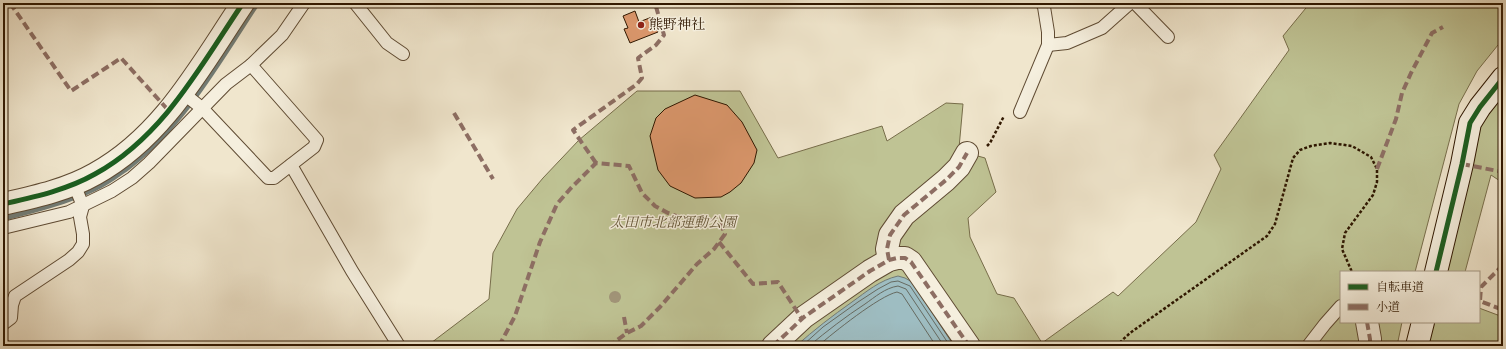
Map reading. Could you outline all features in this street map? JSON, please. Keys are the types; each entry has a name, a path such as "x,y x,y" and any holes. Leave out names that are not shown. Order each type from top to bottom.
{"street":[{"path":"3,204 35,197 74,184 115,162 134,147 169,111 184,93 243,3"},
{"path":"1436,271 1462,164 1470,123 1480,107 1503,78"},
{"path":"889,260 887,248 890,235 900,220 960,167 968,152"},
{"path":"773,346 804,317 870,271 889,260 897,258 905,258 911,262 969,346"},
{"path":"1367,323 1370,346"},
{"path":"1417,346 1423,323"}],"lane":[{"path":"3,228 54,216 83,206 112,191 132,178 203,110 226,84 251,66 282,35 304,3"},
{"path":"356,3 387,43 403,54"},
{"path":"1020,112 1048,45 1048,32 1042,3"},
{"path":"1048,45 1067,44 1102,28 1130,3"},
{"path":"1135,3 1168,37"},
{"path":"184,93 203,110 268,178 274,178 314,147 317,140 251,66"},
{"path":"290,165 352,271 399,346"},
{"path":"3,324 11,318 12,305 15,296 68,260 78,252 83,244 80,217 83,206 74,184"},
{"path":"1308,346 1340,307"}],"path":[{"path":"968,152 984,149 990,143 1011,101 1024,100"},
{"path":"1116,346 1130,333 1267,236 1275,224 1293,158 1300,150 1312,146 1330,143 1352,146 1371,157 1376,169 1377,182 1373,195 1345,233 1342,249 1352,271"}],"green space":[{"name":"太田市北部運動公園","path":"1310,3 1503,3 1503,41 1477,71 1459,104 1415,271 1340,271 1340,323 1402,323 1397,346 427,346 489,299 493,253 517,209 543,178 579,140 637,91 740,91 778,158 882,126 887,141 946,103 963,104 959,148 967,153 985,158 996,192 968,218 970,237 997,294 1014,298 1042,343 1113,292 1118,296 1196,222 1221,169 1214,155 1289,50 1283,36"},
{"path":"1503,84 1503,183 1491,175 1465,271 1444,271 1476,118"},
{"path":"1480,308 1503,317 1503,346 1426,346 1432,323 1480,323"}],"water":[{"path":"898,276 912,282 954,346 796,346 823,323 868,290 885,280"}],"building":[{"name":"熊野神社","path":"635,11 639,22 652,17 658,32 630,43 624,29 628,28 623,16"},
{"path":"695,95 727,105 742,122 757,150 754,163 741,183 721,197 695,198 670,186 658,170 650,136 656,118 665,109"}],"waterway":[{"path":"3,218 50,205 84,193 104,184 128,167 148,150 183,112 214,69 257,3"}],"marked path":[{"path":"10,3 71,91 121,58 169,111"},
{"path":"596,163 573,130 637,84 642,78 638,58 656,45 664,35 655,3"},
{"path":"1377,169 1396,119 1402,93 1411,73 1432,33 1443,27"},
{"path":"454,113 493,179"},
{"path":"889,260 887,249 890,235 904,215 946,180 959,167 967,153"},
{"path":"499,346 515,316 540,242 557,204 596,163 629,166 642,193 655,206 668,213 688,220 713,220 721,225 725,234 714,249 697,264 660,307 641,326 627,333 609,346"},
{"path":"1462,164 1503,172"},
{"path":"719,242 753,284 778,282 802,319"},
{"path":"773,346 804,317 870,271 889,260 897,258 905,258 911,262 969,346"},
{"path":"1503,265 1481,287 1480,301 1503,310"},
{"path":"624,317 627,333"},
{"path":"1367,323 1370,346"}],"cycle path":[{"path":"3,204 27,199 84,180 119,158 141,140 161,120 179,98 243,3"},
{"path":"1436,271 1462,164 1470,123 1480,107 1503,78"}],"place":[{"name":"熊野神社","path":"641,25"}]}
